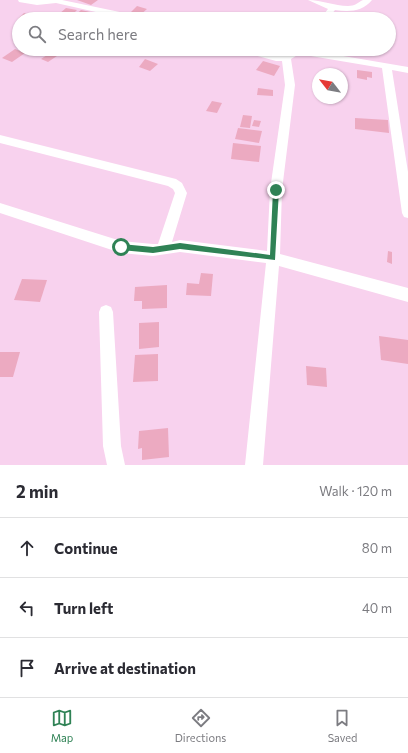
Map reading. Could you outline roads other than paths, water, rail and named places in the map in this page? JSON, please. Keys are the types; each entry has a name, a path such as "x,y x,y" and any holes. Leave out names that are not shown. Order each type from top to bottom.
{"street":[{"path":"22,0 37,3 56,1 107,12"},
{"path":"312,0 332,7 355,9 361,7 368,0"},
{"path":"330,12 332,7"},
{"path":"268,56 276,58 286,58 289,56"},
{"path":"330,56 408,70"},
{"path":"254,465 273,258 276,190 290,85 286,58"},
{"path":"387,67 408,213"},
{"path":"0,139 172,182 178,186 181,193 163,248"},
{"path":"0,208 121,247 153,250 180,246 273,258 408,295"},
{"path":"106,312 112,446 116,465"}]}
